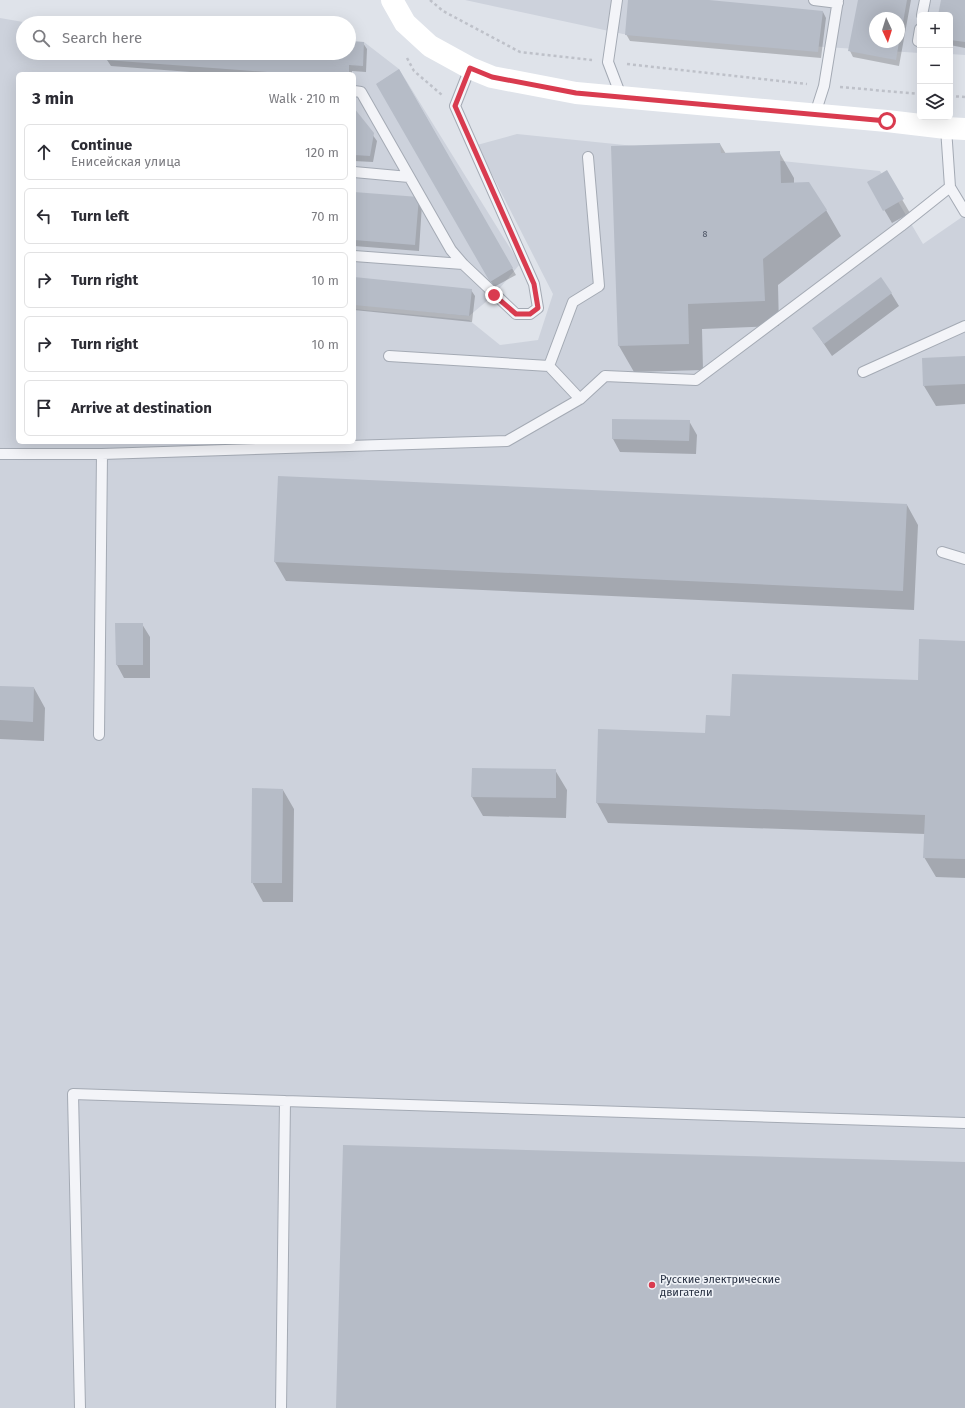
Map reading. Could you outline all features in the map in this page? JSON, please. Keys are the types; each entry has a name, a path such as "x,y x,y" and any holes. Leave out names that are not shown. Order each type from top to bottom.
{"street":[{"path":"392,0 405,23 430,46 470,68 492,77 576,93 956,128"}],"lane":[{"path":"616,0 608,62 621,96"},
{"path":"814,0 838,2 824,86 815,114"},
{"path":"923,12 925,0"},
{"path":"356,91 361,92 451,250 463,264 516,314 530,314 538,308 534,284 455,106 470,68"},
{"path":"956,128 950,187 965,212"},
{"path":"549,366 573,302 599,286 588,156"},
{"path":"356,172 410,177"},
{"path":"0,454 102,454 506,441 580,399 605,376 696,380 902,226 950,187"},
{"path":"356,256 463,264"},
{"path":"863,372 965,326"},
{"path":"389,356 549,366 580,399"},
{"path":"99,735 102,454"},
{"path":"942,552 965,559"},
{"path":"80,1408 73,1094 965,1124"},
{"path":"281,1408 286,1101"}],"path":[{"path":"430,0 443,11 520,52 824,86 917,94"},
{"path":"953,96 965,98"}],"shaded area":[{"path":"465,0 965,0 965,55 953,54 953,12 917,12 917,53 623,34"},
{"path":"0,18 16,21 16,60 356,60 356,41 364,42 399,69 520,264 494,295 469,316 356,304 356,72 16,72 16,444 356,444 356,309 469,320 500,345 538,340 553,294 477,145 517,134 880,171 923,244 965,215 965,1408 0,1408"}],"building":[{"path":"628,0 709,0 823,11 818,52 625,35"},
{"path":"858,0 907,0 905,12 869,12 869,48 898,48 896,60 848,51"},
{"path":"941,0 965,0 965,42 953,40 953,12 939,12"},
{"path":"356,41 364,42 363,66 349,65 349,72 267,72 106,60 356,60"},
{"path":"399,69 513,268 490,282 376,84"},
{"path":"356,110 374,133 370,156 356,155"},
{"path":"720,143 721,153 780,151 781,183 809,182 827,210 763,259 765,301 688,304 689,344 618,346 611,146"},
{"path":"887,170 904,199 883,211 867,182"},
{"path":"356,192 419,197 415,245 356,240"},
{"path":"356,277 472,289 469,316 356,305"},
{"path":"881,277 892,293 824,344 812,328"},
{"path":"965,356 965,384 923,386 922,358"},
{"path":"612,419 690,420 689,441 612,439"},
{"path":"278,476 907,504 903,591 274,562"},
{"path":"115,623 143,623 143,665 116,665"},
{"path":"919,639 965,641 965,859 923,858 925,815 596,803 598,729 705,733 706,715 730,716 732,674 918,680"},
{"path":"0,686 34,687 33,722 0,720"},
{"path":"472,768 556,769 556,798 471,797"},
{"path":"252,788 283,789 282,883 251,883"},
{"name":"Русские электрические двигатели","path":"343,1145 965,1162 965,1408 336,1408"}],"place":[{"name":"Русские электрические двигатели","path":"652,1285"}],"route":[{"path":"494,295 516,314 530,314 538,308 534,284 455,106 470,68 492,77 576,93 887,121"}]}
